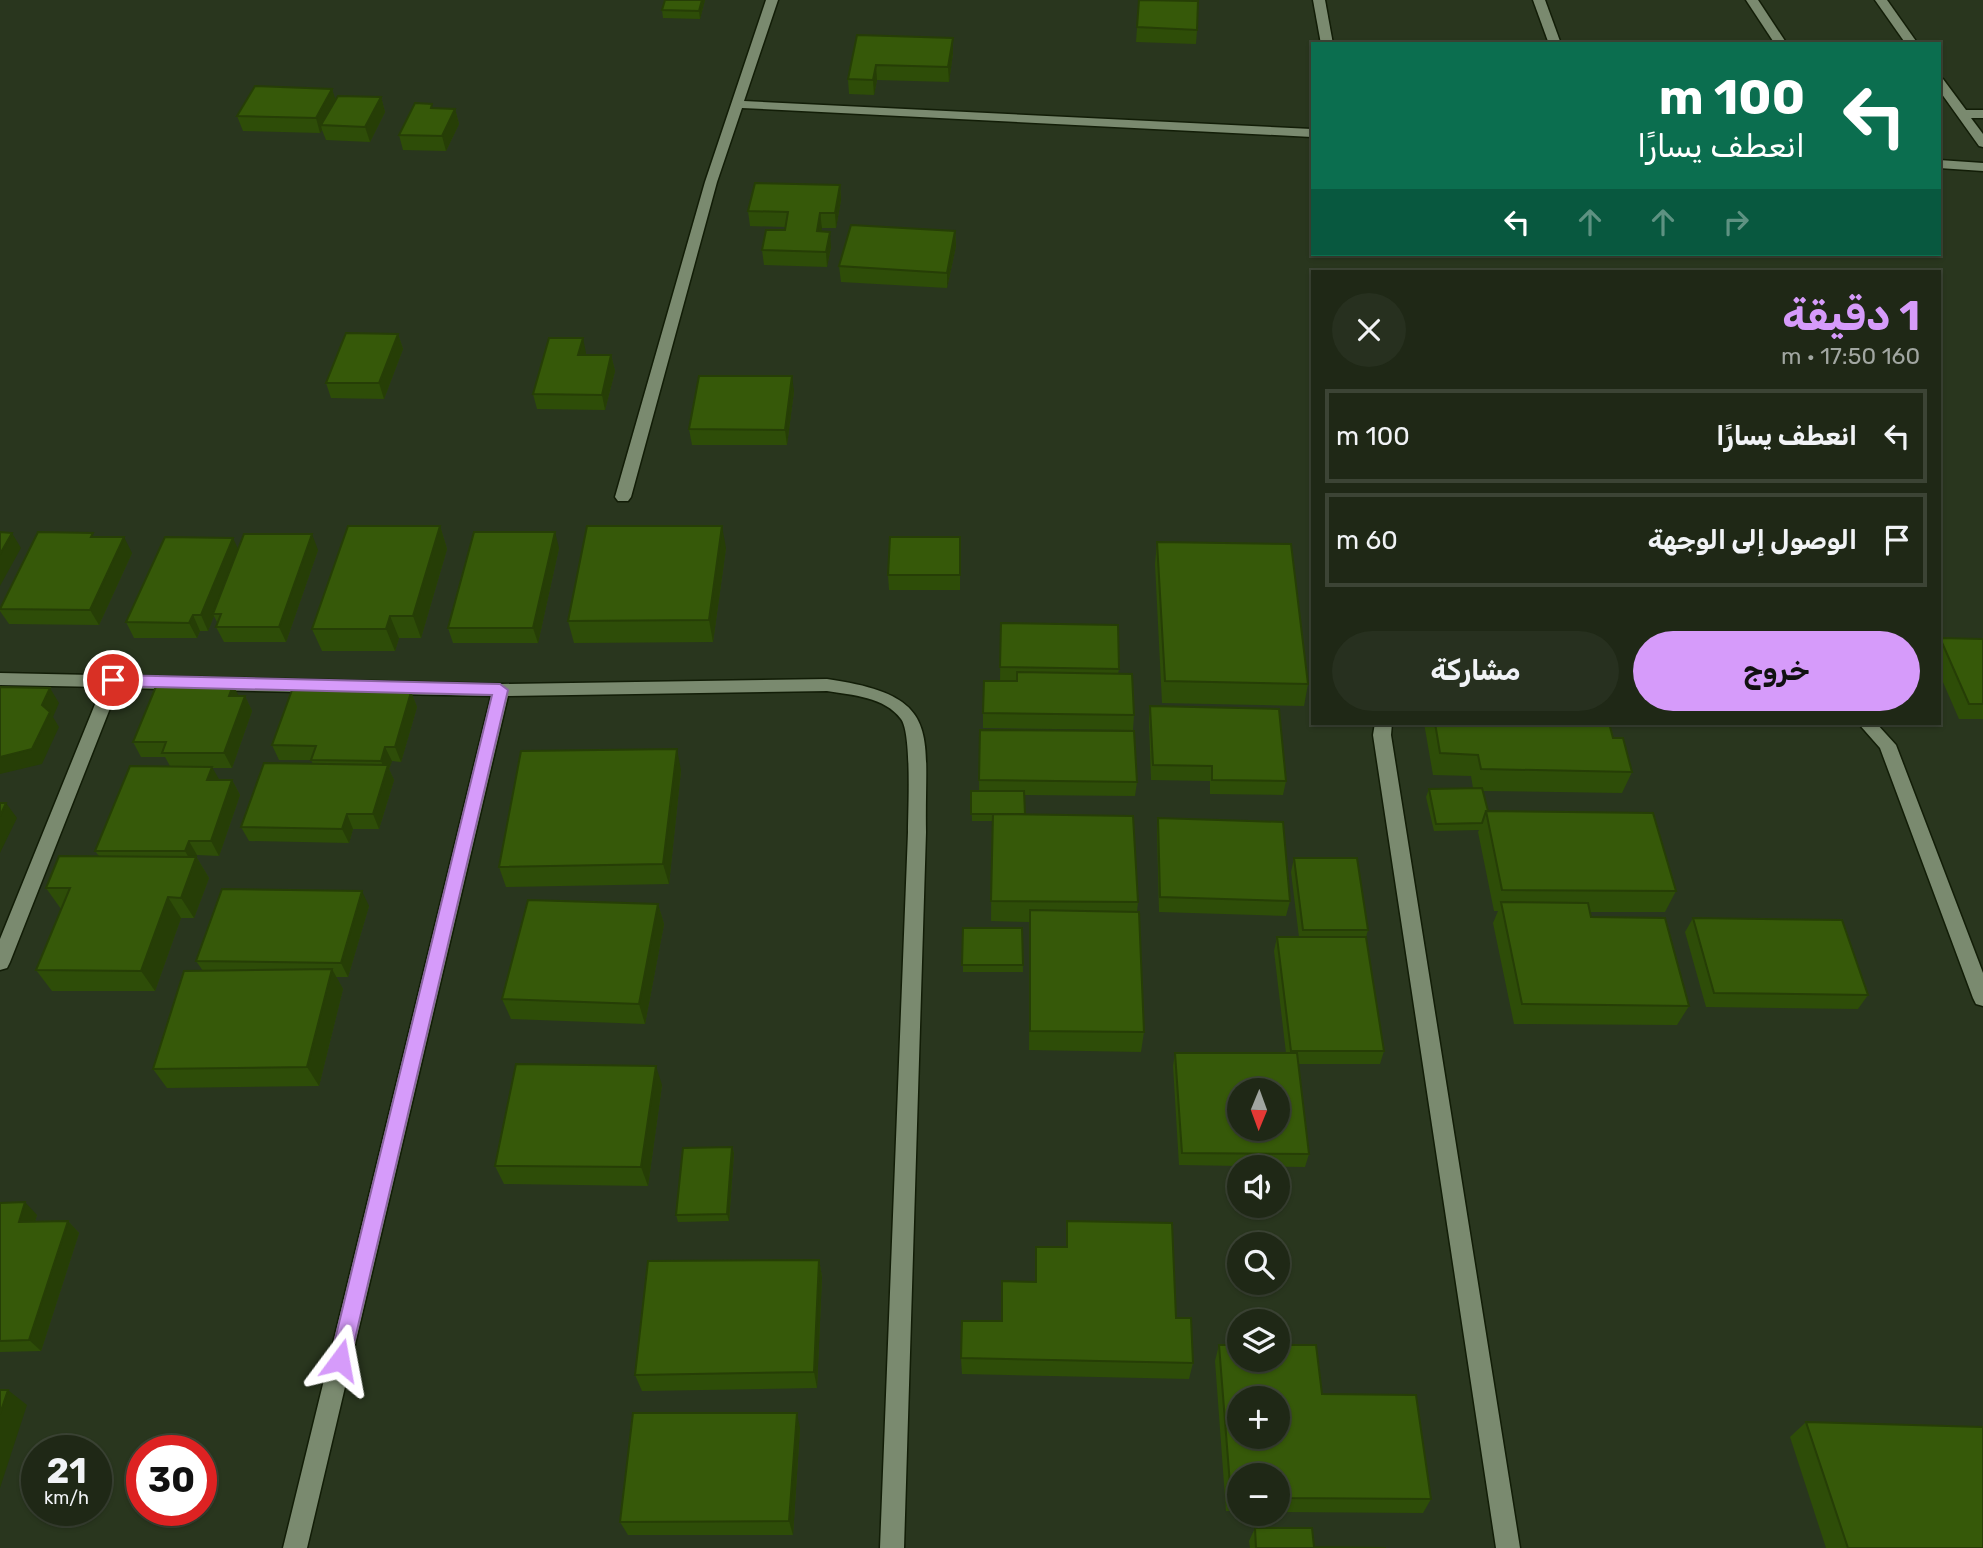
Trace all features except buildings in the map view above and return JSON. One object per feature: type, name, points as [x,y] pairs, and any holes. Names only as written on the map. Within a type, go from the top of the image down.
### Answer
[{"type":"street","points":[[623,497],[711,182],[772,0]]},
{"type":"street","points":[[1319,0],[1326,42]]},
{"type":"street","points":[[1539,0],[1554,42]]},
{"type":"street","points":[[1752,0],[1780,42]]},
{"type":"street","points":[[1881,0],[1911,42]]},
{"type":"street","points":[[1941,85],[1983,143]]},
{"type":"street","points":[[738,104],[1311,133]]},
{"type":"street","points":[[1962,114],[1983,114]]},
{"type":"street","points":[[1941,164],[1983,167]]},
{"type":"street","points":[[0,679],[500,690],[827,685],[880,696],[898,705],[909,716],[915,729],[917,832],[892,1548]]},
{"type":"street","points":[[0,962],[113,680]]},
{"type":"street","points":[[295,1548],[500,690]]},
{"type":"street","points":[[1383,725],[1382,735],[1409,917],[1508,1548]]},
{"type":"street","points":[[1868,725],[1887,745],[1983,998]]},
{"type":"route","points":[[113,680],[500,690],[340,1360]]}]
